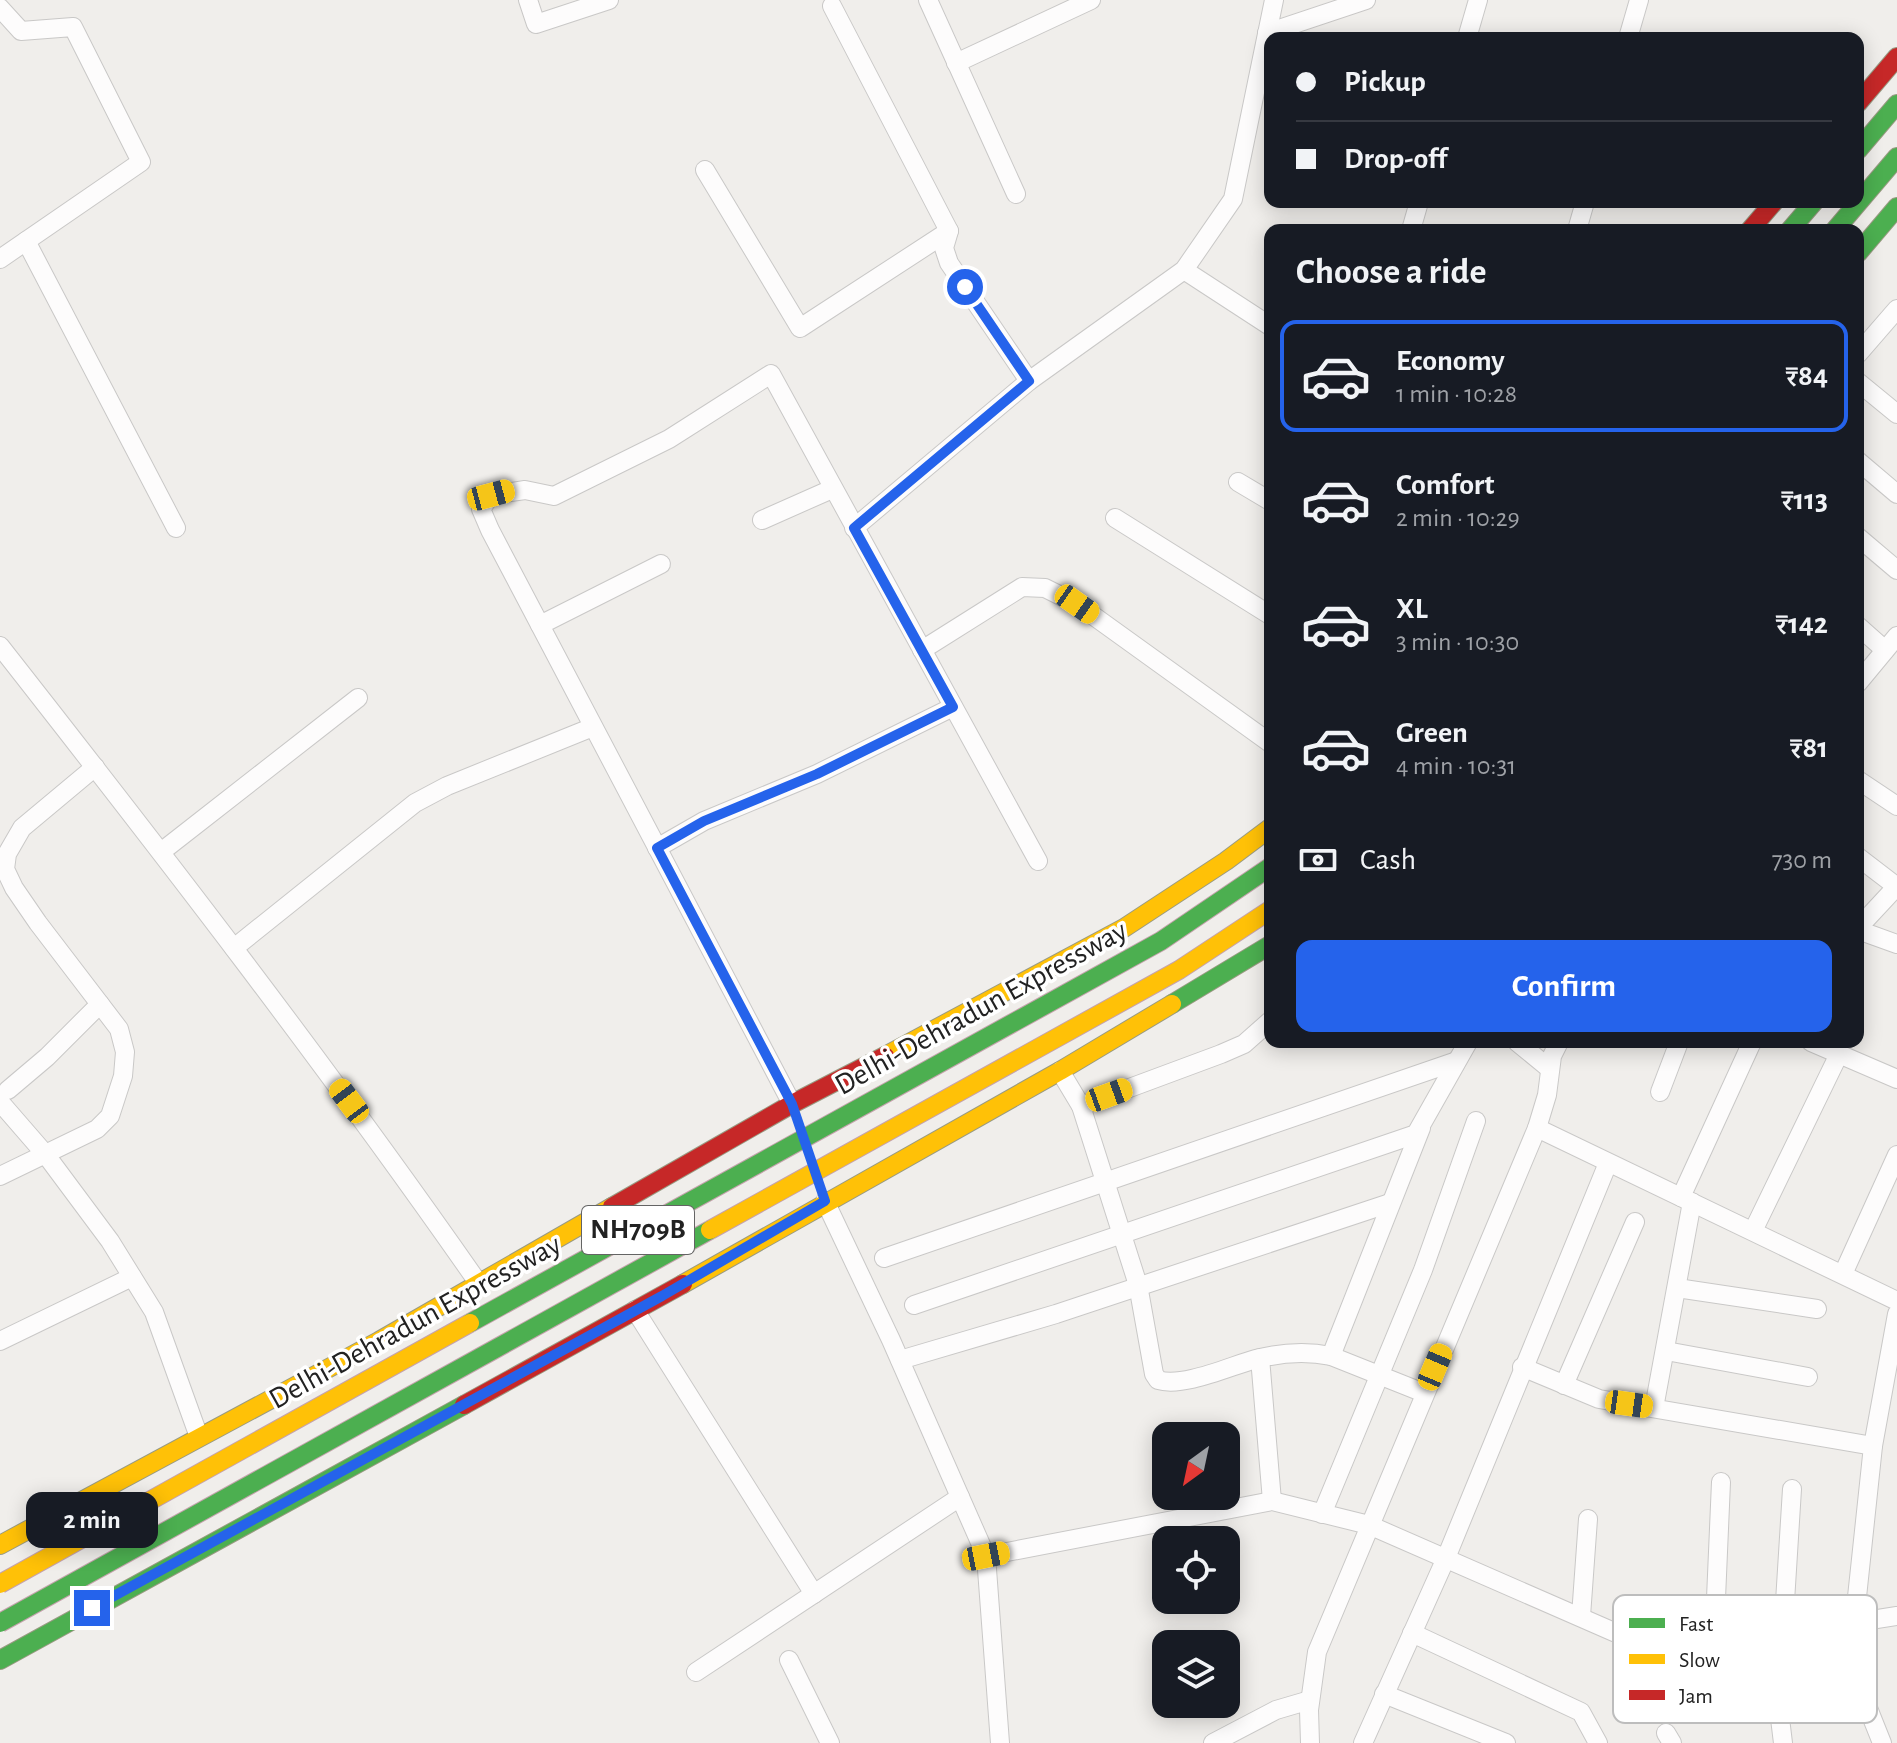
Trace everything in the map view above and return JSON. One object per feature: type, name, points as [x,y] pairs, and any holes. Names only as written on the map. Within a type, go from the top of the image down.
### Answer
[{"type":"main road","points":[[1864,96],[1897,57]]},
{"type":"main road","points":[[1864,143],[1897,104]]},
{"type":"main road","points":[[1864,196],[1897,157]]},
{"type":"main road","points":[[1864,246],[1897,207]]},
{"type":"main road","points":[[1755,224],[1769,208]]},
{"type":"main road","points":[[1795,224],[1809,208]]},
{"type":"main road","points":[[1840,224],[1854,208]]},
{"type":"main road","points":[[0,1545],[479,1284],[792,1104],[1124,928],[1264,832]]},
{"type":"main road","name":"Delhi-Dehradun Expressway","points":[[0,1584],[1149,948],[1211,910],[1264,871]]},
{"type":"main road","name":"Delhi-Dehradun Expressway","points":[[0,1623],[1179,970],[1264,914]]},
{"type":"main road","points":[[0,1660],[635,1310],[1060,1071],[1264,949]]},
{"type":"main road","points":[[792,1104],[825,1201]]},
{"type":"street","points":[[528,0],[536,24],[609,0]]},
{"type":"street","points":[[928,0],[1016,194]]},
{"type":"street","points":[[956,63],[1091,0]]},
{"type":"street","points":[[1267,32],[1274,0]]},
{"type":"street","points":[[1270,32],[1366,0]]},
{"type":"street","points":[[1469,32],[1478,0]]},
{"type":"street","points":[[1630,32],[1639,0]]},
{"type":"street","points":[[832,6],[949,231],[944,248],[949,263],[1029,381]]},
{"type":"street","points":[[0,8],[21,31],[73,27],[141,162],[0,259]]},
{"type":"street","points":[[854,528],[1029,381],[1184,270],[1233,199],[1264,48]]},
{"type":"street","points":[[705,170],[800,328],[949,231]]},
{"type":"street","points":[[26,241],[176,528]]},
{"type":"street","points":[[1184,270],[1264,322]]},
{"type":"street","points":[[1864,348],[1894,319]]},
{"type":"street","points":[[792,1104],[481,509],[491,495],[525,490],[554,496],[669,439],[771,374],[1038,861]]},
{"type":"street","points":[[1864,387],[1897,414]]},
{"type":"street","points":[[1864,466],[1897,494]]},
{"type":"street","points":[[1238,482],[1264,497]]},
{"type":"street","points":[[762,520],[832,489]]},
{"type":"street","points":[[1115,518],[1264,611]]},
{"type":"street","points":[[1864,542],[1897,570]]},
{"type":"street","points":[[540,625],[661,564]]},
{"type":"street","points":[[922,650],[1022,587],[1045,588],[1077,604],[1264,739]]},
{"type":"street","points":[[1864,629],[1891,643],[1864,676]]},
{"type":"street","points":[[0,646],[234,948],[387,1152],[479,1284]]},
{"type":"street","points":[[161,852],[358,698]]},
{"type":"street","points":[[657,848],[704,821],[817,774],[953,707]]},
{"type":"street","points":[[234,948],[415,803],[447,786],[593,727]]},
{"type":"street","points":[[0,1176],[97,1129],[110,1116],[118,1100],[123,1076],[124,1041],[111,1016],[14,888],[5,869],[4,856],[22,828],[95,767]]},
{"type":"street","points":[[1864,784],[1897,806]]},
{"type":"street","points":[[1864,861],[1897,886],[1864,922]]},
{"type":"street","points":[[1864,931],[1897,944]]},
{"type":"street","points":[[100,1004],[4,1096],[110,1241],[154,1312],[199,1437]]},
{"type":"street","points":[[1081,1106],[1244,1044],[1264,1026]]},
{"type":"street","points":[[1331,1356],[1422,1125],[1464,1048]]},
{"type":"street","points":[[1524,1048],[1550,1069]]},
{"type":"street","points":[[1310,1743],[1310,1700],[1317,1652],[1537,1128],[1556,1048]]},
{"type":"street","points":[[1660,1092],[1677,1048]]},
{"type":"street","points":[[1654,1408],[1677,1288],[1686,1200],[1749,1048]]},
{"type":"street","points":[[1825,1048],[1897,1079]]},
{"type":"street","points":[[1753,1231],[1839,1054]]},
{"type":"street","points":[[884,1258],[1454,1062]]},
{"type":"street","points":[[1060,1071],[1081,1106],[1138,1285],[1154,1374],[1158,1380],[1176,1382],[1260,1358],[1299,1353],[1331,1356],[1424,1393]]},
{"type":"street","points":[[1322,1514],[1423,1270],[1476,1121]]},
{"type":"street","points":[[914,1305],[1416,1134],[1422,1125]]},
{"type":"street","points":[[1537,1128],[1897,1301]]},
{"type":"street","points":[[1843,1274],[1897,1155]]},
{"type":"street","points":[[1363,1743],[1446,1558],[1608,1163]]},
{"type":"street","points":[[825,1201],[900,1360],[986,1556],[1000,1743]]},
{"type":"street","points":[[900,1360],[1056,1314],[1390,1203]]},
{"type":"street","points":[[1564,1385],[1635,1222]]},
{"type":"street","points":[[0,1341],[132,1277]]},
{"type":"street","points":[[1677,1288],[1817,1309]]},
{"type":"street","points":[[635,1310],[814,1594]]},
{"type":"street","points":[[1857,1595],[1873,1446],[1897,1314]]},
{"type":"street","points":[[1666,1351],[1808,1377]]},
{"type":"street","points":[[1260,1358],[1272,1501]]},
{"type":"street","points":[[1522,1367],[1599,1399],[1873,1446]]},
{"type":"street","points":[[1716,1595],[1721,1482]]},
{"type":"street","points":[[1780,1595],[1792,1489]]},
{"type":"street","points":[[696,1672],[960,1497]]},
{"type":"street","points":[[986,1556],[1272,1501],[1369,1525],[1613,1631]]},
{"type":"street","points":[[1581,1616],[1588,1519]]},
{"type":"street","points":[[1877,1620],[1897,1616]]},
{"type":"street","points":[[1412,1633],[1581,1712],[1598,1743]]},
{"type":"street","points":[[789,1660],[830,1743]]},
{"type":"street","points":[[1384,1694],[1506,1743]]},
{"type":"street","points":[[1222,1741],[1276,1710],[1310,1700]]},
{"type":"street","points":[[1782,1723],[1783,1743]]},
{"type":"street","points":[[1874,1723],[1882,1743]]},
{"type":"traffic: fast","points":[[1864,143],[1897,104]]},
{"type":"traffic: fast","points":[[1864,196],[1897,157]]},
{"type":"traffic: fast","points":[[1864,246],[1897,207]]},
{"type":"traffic: fast","points":[[1795,224],[1809,208]]},
{"type":"traffic: fast","points":[[1840,224],[1854,208]]},
{"type":"traffic: fast","points":[[470,1323],[1161,941],[1264,871]]},
{"type":"traffic: fast","points":[[1172,1004],[1264,949]]},
{"type":"traffic: fast","points":[[0,1623],[710,1230]]},
{"type":"traffic: fast","points":[[0,1660],[464,1405]]},
{"type":"traffic: slow","points":[[885,1056],[1124,928],[1264,832]]},
{"type":"traffic: slow","points":[[710,1230],[1179,970],[1264,914]]},
{"type":"traffic: slow","points":[[683,1284],[1060,1071],[1172,1004]]},
{"type":"traffic: slow","points":[[0,1545],[379,1341],[612,1207]]},
{"type":"traffic: slow","points":[[0,1584],[470,1323]]},
{"type":"traffic: jam","points":[[1864,96],[1897,57]]},
{"type":"traffic: jam","points":[[1755,224],[1769,208]]},
{"type":"traffic: jam","points":[[612,1207],[792,1104],[885,1056]]},
{"type":"traffic: jam","points":[[464,1405],[683,1284]]},
{"type":"route","points":[[92,1608],[662,1296],[825,1201],[792,1104],[657,848],[704,821],[817,774],[953,707],[854,528],[1029,381],[965,287]]}]
